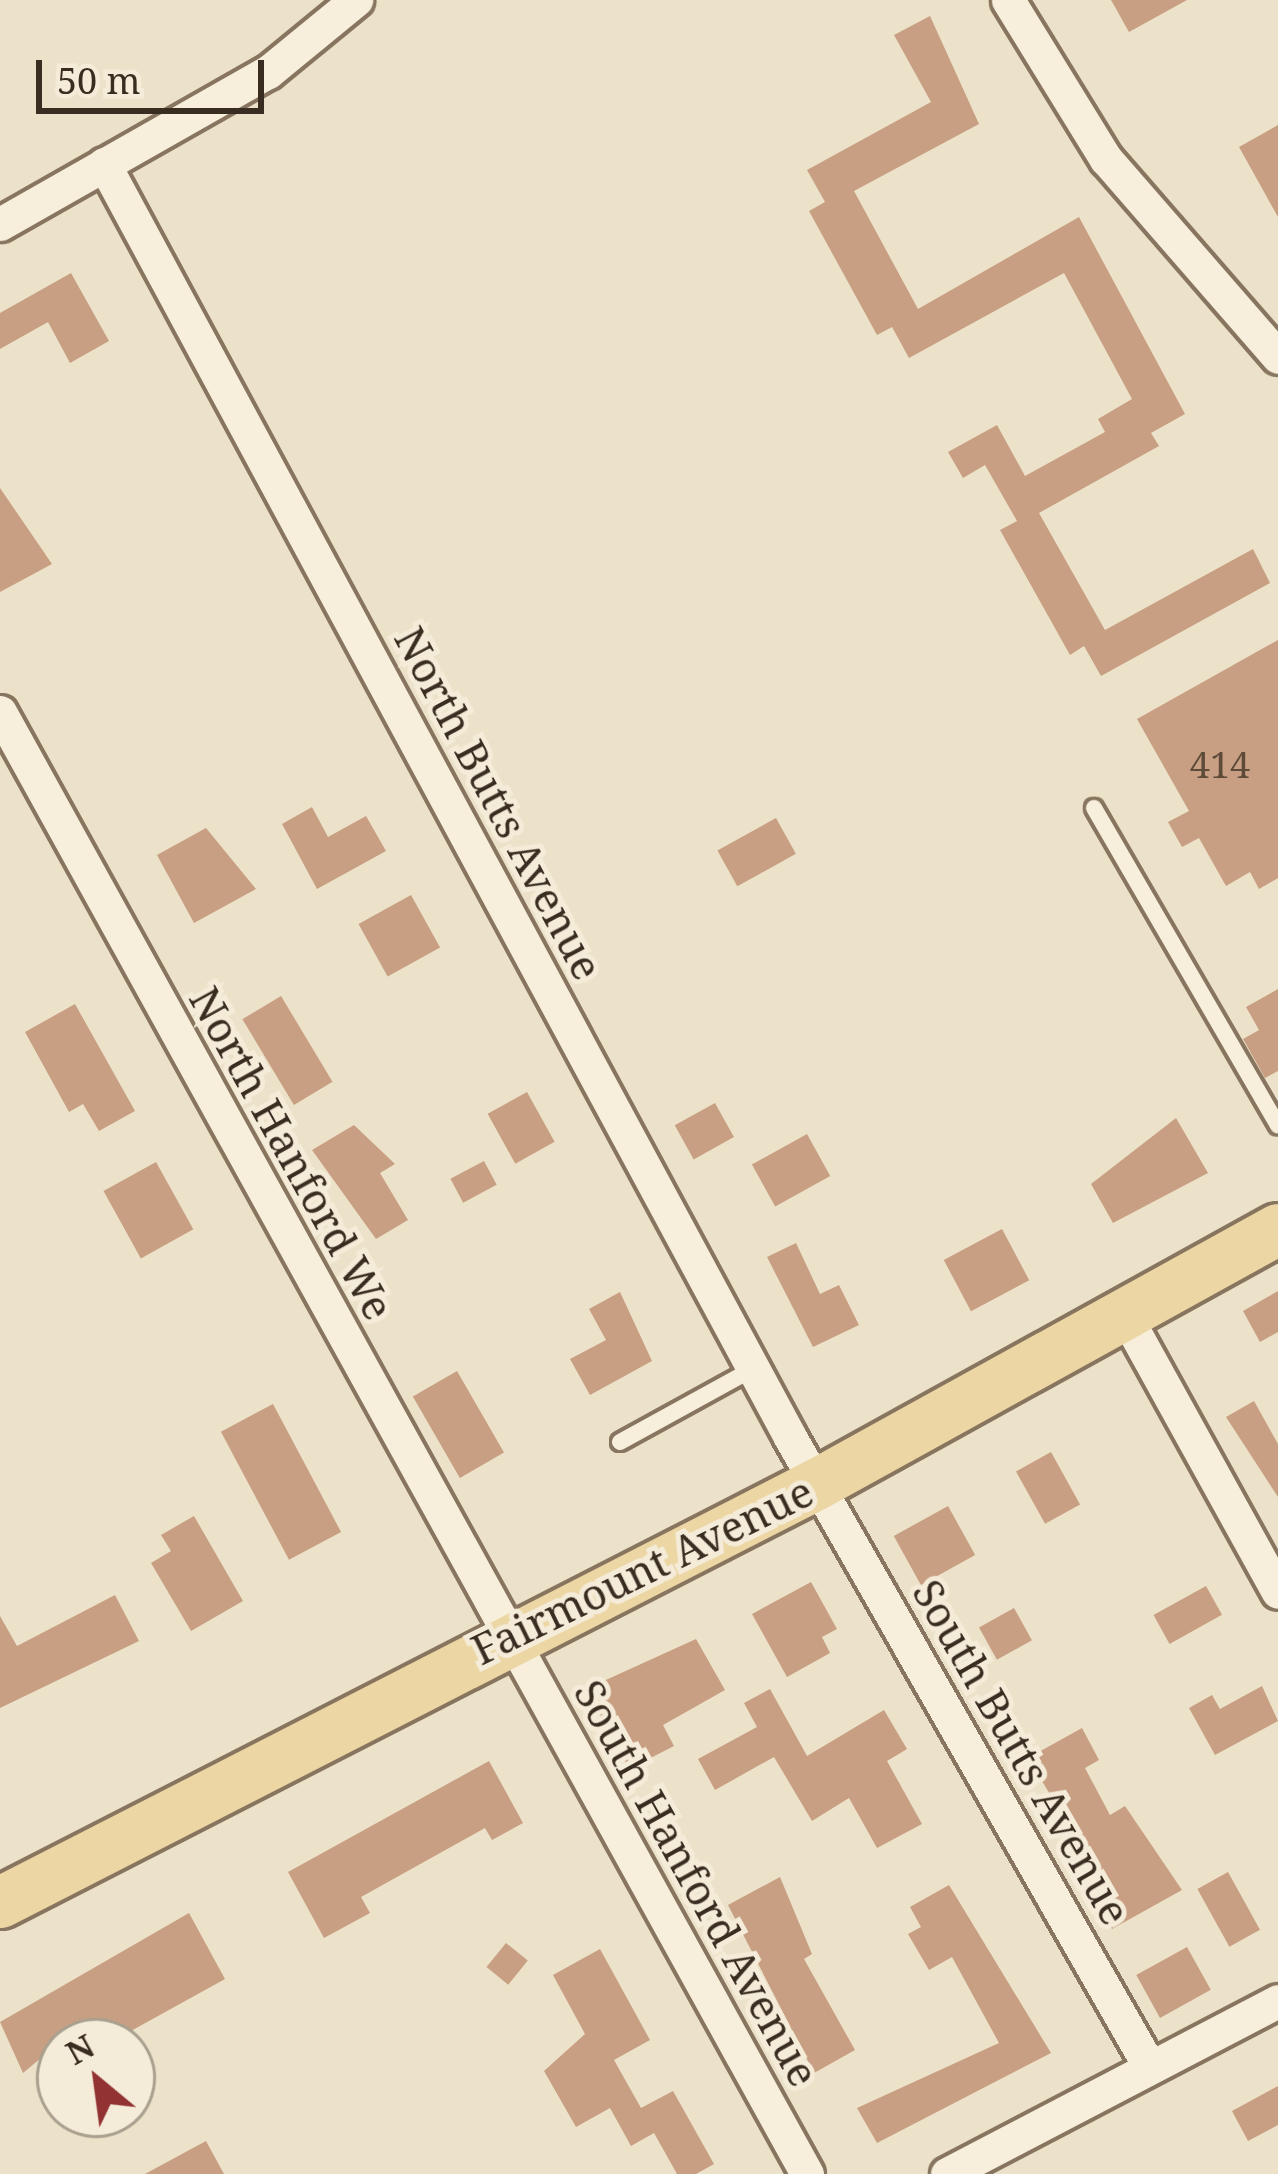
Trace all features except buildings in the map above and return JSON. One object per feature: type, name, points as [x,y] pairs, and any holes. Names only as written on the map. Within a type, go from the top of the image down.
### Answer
[{"type":"main road","name":"Fairmount Avenue","points":[[0,1902],[507,1636],[818,1483],[1278,1228]]},
{"type":"street","points":[[0,224],[268,71],[356,0]]},
{"type":"street","points":[[1008,0],[1106,159],[1278,357]]},
{"type":"street","name":"North Butts Avenue","points":[[104,164],[818,1483]]},
{"type":"street","name":"North Hanford We","points":[[0,712],[507,1636]]},
{"type":"street","points":[[1125,1315],[1278,1592]]},
{"type":"street","name":"South Butts Avenue","points":[[818,1483],[1149,2066]]},
{"type":"street","name":"South Hanford Avenue","points":[[507,1636],[807,2174]]},
{"type":"street","points":[[946,2174],[1278,2001]]},
{"type":"lane","points":[[1094,808],[1278,1125]]},
{"type":"lane","points":[[620,1442],[753,1370]]}]
